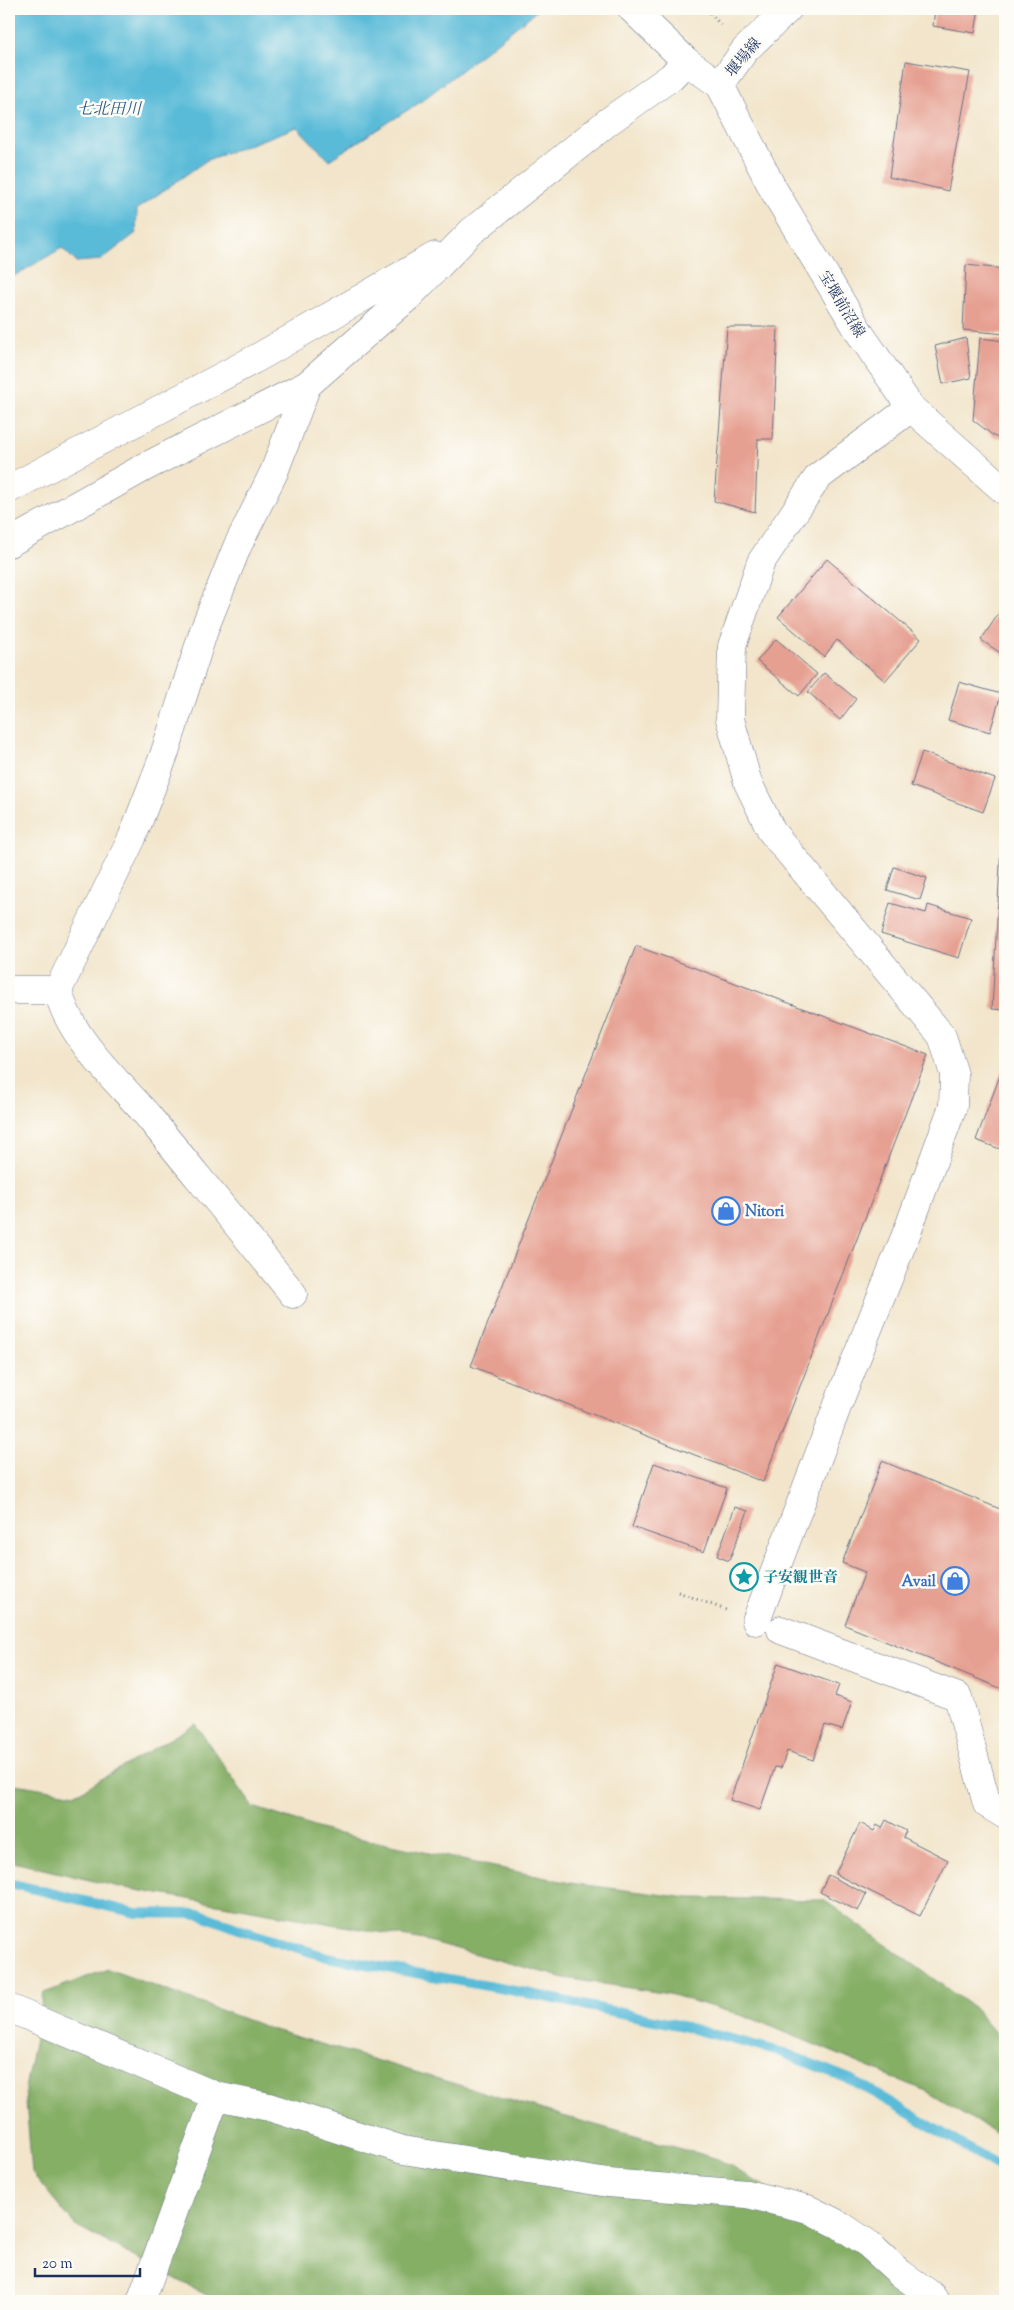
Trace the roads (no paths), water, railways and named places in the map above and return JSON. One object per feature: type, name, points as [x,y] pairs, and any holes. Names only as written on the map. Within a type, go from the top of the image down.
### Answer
[{"type":"street","points":[[632,9],[686,61],[720,85]]},
{"type":"street","name":"堰場線","points":[[720,85],[746,50],[788,9]]},
{"type":"street","points":[[9,543],[145,467],[307,385],[409,296],[464,239],[609,122],[671,77],[686,61]]},
{"type":"street","name":"宝堰前沼線","points":[[720,85],[773,190],[861,335],[910,408],[1005,491]]},
{"type":"street","points":[[9,489],[257,358],[464,239]]},
{"type":"street","points":[[293,1294],[134,1100],[81,1039],[61,1003],[58,990],[132,838],[164,755],[204,627],[237,547],[274,472],[307,385]]},
{"type":"street","points":[[910,408],[818,477],[761,562],[732,646],[730,718],[748,783],[768,824],[779,840],[942,1036],[954,1074],[953,1106],[928,1177],[842,1394],[769,1625],[958,1697],[986,1804],[1005,1815]]},
{"type":"street","points":[[9,990],[58,990]]},
{"type":"street","points":[[9,2008],[216,2096],[269,2107],[403,2150],[608,2183],[747,2194],[808,2209],[840,2225],[867,2243],[900,2273],[931,2295],[935,2301]]},
{"type":"street","points":[[141,2301],[216,2096]]},
{"type":"water","name":"七北田川","points":[[9,9],[539,9],[419,103],[329,160],[297,127],[207,160],[137,209],[136,233],[101,260],[76,262],[62,248],[9,279]]},
{"type":"waterway","points":[[9,1883],[136,1913],[200,1914],[244,1931],[327,1957],[526,1993],[678,2025],[784,2053],[854,2081],[1005,2170]]},
{"type":"place","name":"Nitori","points":[[726,1211]]},
{"type":"place","name":"子安観世音","points":[[744,1577]]},
{"type":"place","name":"Avail","points":[[955,1581]]}]
